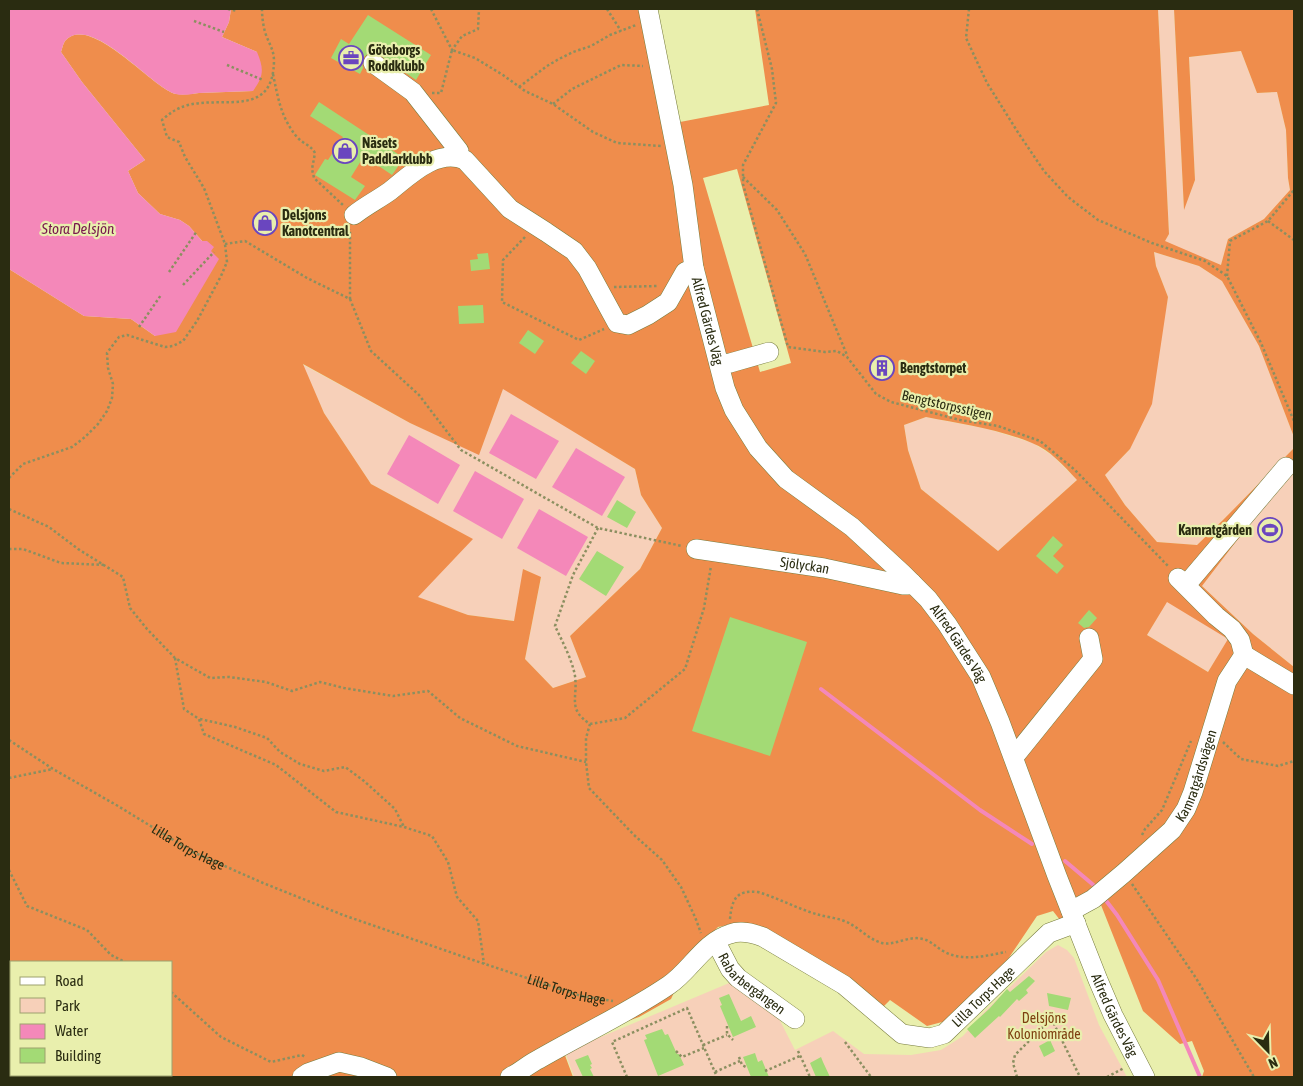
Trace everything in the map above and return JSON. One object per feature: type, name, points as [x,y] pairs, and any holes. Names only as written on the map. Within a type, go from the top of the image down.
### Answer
[{"type":"street","name":"Alfred Gärdes Väg","points":[[650,15],[683,185],[694,268],[725,388],[734,410],[758,448],[786,479],[852,527],[928,599],[981,677],[1014,757],[1073,917],[1113,1015],[1145,1077]]},
{"type":"street","points":[[373,63],[414,92],[459,151],[458,157]]},
{"type":"street","points":[[354,215],[371,202],[389,192],[416,170],[435,160],[458,157],[465,160],[510,209],[574,251],[587,268],[617,323]]},
{"type":"street","name":"Alfred Gärdes Väg","points":[[617,323],[628,325],[648,316],[668,302],[685,272],[694,268]]},
{"type":"street","points":[[720,364],[769,352]]},
{"type":"street","points":[[1286,467],[1182,582],[1232,629],[1240,640],[1244,655],[1294,685]]},
{"type":"street","name":"Sjölyckan","points":[[705,551],[824,568],[903,585],[912,583]]},
{"type":"street","points":[[1014,757],[1093,659],[1089,638]]},
{"type":"street","name":"Kamratgårdsvägen","points":[[1073,917],[1172,830],[1186,809],[1227,681],[1244,655]]},
{"type":"street","name":"Lilla Torps Hage","points":[[718,941],[750,933],[763,937],[844,985],[902,1034],[930,1038],[944,1034],[1049,933],[1073,917]]},
{"type":"street","points":[[510,1077],[538,1059],[632,1008],[671,984],[718,941]]},
{"type":"street","name":"Rabarbergången","points":[[718,941],[730,969],[738,978],[795,1020]]},
{"type":"street","points":[[302,1077],[338,1062],[361,1067],[387,1077]]},
{"type":"path","points":[[228,9],[237,11]]},
{"type":"path","points":[[9,478],[23,464],[72,447],[98,424],[112,398],[113,384],[108,368],[107,353],[119,338],[126,335],[165,347],[173,346],[183,341],[197,321],[227,262],[225,244],[204,188],[185,157],[179,142],[167,137],[162,120],[173,110],[189,105],[250,100],[261,96],[269,86],[273,73],[274,59],[272,45],[263,24],[262,9]]},
{"type":"path","points":[[431,9],[452,50],[475,58],[525,92],[553,104],[593,132],[617,143],[676,147]]},
{"type":"path","points":[[414,92],[441,93],[452,50],[462,36],[478,29],[479,9]]},
{"type":"path","points":[[607,9],[620,31]]},
{"type":"path","points":[[757,9],[772,69],[776,103],[743,165],[743,184],[788,347],[837,352],[847,356]]},
{"type":"path","points":[[969,9],[966,38],[987,83],[1018,134],[1044,171],[1068,197],[1098,220],[1152,243],[1205,261],[1228,276]]},
{"type":"path","points":[[519,87],[547,66],[573,52],[591,46],[650,15]]},
{"type":"path","points":[[194,21],[224,32]]},
{"type":"path","points":[[553,104],[572,89],[621,65],[643,65],[654,74],[661,70]]},
{"type":"path","points":[[228,66],[263,80]]},
{"type":"path","points":[[273,73],[280,110],[299,139],[310,146],[315,153],[312,169],[314,178],[354,215],[350,221],[349,232],[350,299],[371,350],[419,395],[461,450],[598,528],[705,551],[704,608],[684,669],[624,718],[590,724],[581,718],[574,704],[575,676],[555,626],[573,575],[598,528]]},
{"type":"path","name":"Bengtstorpsstigen","points":[[742,176],[777,210],[805,254],[847,356],[876,394],[892,402],[960,420],[998,426],[1040,441],[1075,470],[1182,582]]},
{"type":"path","points":[[1294,190],[1268,221],[1230,241],[1228,276],[1261,343],[1294,421]]},
{"type":"path","points":[[1268,221],[1294,240]]},
{"type":"path","points":[[536,225],[503,260],[502,302],[579,340],[617,323]]},
{"type":"path","points":[[169,272],[198,231]]},
{"type":"path","points":[[225,244],[245,241],[307,278],[350,299]]},
{"type":"path","points":[[183,285],[214,252]]},
{"type":"path","points":[[596,287],[678,285]]},
{"type":"path","points":[[139,327],[161,295]]},
{"type":"path","points":[[9,509],[49,527],[78,549],[123,577],[130,608],[147,629],[175,658],[210,678],[229,677],[266,682],[292,690],[320,682],[393,696],[428,691],[460,718],[517,746],[586,762]]},
{"type":"path","points":[[9,549],[23,548],[61,563],[106,565]]},
{"type":"path","points":[[175,658],[184,709],[199,719],[235,727],[267,738],[280,752],[300,764],[324,771],[345,767],[364,781],[395,809],[404,827]]},
{"type":"path","points":[[199,719],[204,734],[276,765],[336,812],[404,827],[432,836],[448,862],[457,897],[478,921],[484,964]]},
{"type":"path","points":[[590,724],[586,738],[588,788],[634,835],[662,860],[681,887],[696,916],[718,941],[730,918],[733,902],[740,894],[748,892],[772,896],[815,914],[846,922],[884,944],[906,939],[922,938],[955,957],[970,958],[1023,950],[1029,954]]},
{"type":"path","points":[[1212,730],[1241,759],[1278,766],[1294,761]]},
{"type":"path","name":"Lilla Torps Hage","points":[[9,740],[52,768],[193,852],[263,883],[343,915],[484,964],[581,996],[628,1003],[632,1008]]},
{"type":"path","points":[[9,778],[52,768]]},
{"type":"path","points":[[9,870],[28,906],[87,930],[111,955],[123,961]]},
{"type":"path","points":[[1124,873],[1196,978],[1254,1077]]},
{"type":"path","points":[[172,993],[220,1037],[270,1062],[302,1055],[324,1067]]},
{"type":"path","points":[[627,1077],[612,1042],[687,1008],[717,1077]]},
{"type":"path","points":[[1017,1077],[1013,1063],[1015,1055],[1048,1022],[1054,1024],[1080,1077]]},
{"type":"path","points":[[727,1026],[727,1035]]},
{"type":"path","points":[[676,1051],[682,1057],[727,1035]]},
{"type":"path","points":[[727,1035],[733,1040]]},
{"type":"path","points":[[845,1042],[870,1077]]},
{"type":"path","points":[[798,1051],[810,1077]]},
{"type":"path","points":[[765,1071],[800,1056]]},
{"type":"path","points":[[738,1057],[742,1065],[746,1066]]},
{"type":"path","points":[[715,1072],[740,1062]]},
{"type":"green space","points":[[1158,9],[1174,9],[1184,209],[1195,180],[1189,57],[1241,51],[1257,93],[1277,92],[1286,130],[1290,190],[1264,219],[1228,239],[1221,265],[1164,242],[1169,234]]},
{"type":"green space","points":[[1154,252],[1199,266],[1222,281],[1259,346],[1294,437],[1294,448],[1197,545],[1157,542],[1125,505],[1105,475],[1130,449],[1164,318],[1168,297],[1156,266]]},
{"type":"green space","points":[[302,364],[410,423],[479,454],[503,388],[635,469],[641,495],[662,528],[640,569],[570,636],[586,677],[553,688],[525,659],[541,578],[524,569],[515,621],[468,615],[417,597],[472,539],[371,484],[324,413]]},
{"type":"green space","points":[[926,417],[988,429],[1033,443],[1053,456],[1077,480],[998,551],[921,489],[908,450],[904,425]]},
{"type":"green space","name":"Kamratgården","points":[[1290,470],[1294,473],[1294,667],[1253,634],[1202,586]]},
{"type":"green space","points":[[1167,601],[1229,639],[1208,672],[1147,635]]},
{"type":"green space","name":"Delsjöns Koloniområde","points":[[1058,945],[1067,950],[1074,958],[1099,1025],[1127,1077],[574,1077],[565,1052],[734,981],[773,1007],[795,1050],[833,1031],[864,1054],[911,1055],[941,1050],[963,1036],[984,1012],[1046,952]]},
{"type":"shaded area","points":[[231,9],[639,9],[680,122],[769,105],[755,9],[1158,9],[1169,234],[1165,241],[1221,265],[1228,239],[1264,219],[1290,190],[1286,130],[1277,92],[1257,93],[1241,51],[1189,57],[1195,180],[1184,210],[1174,9],[1294,9],[1294,437],[1259,346],[1222,281],[1199,266],[1154,252],[1156,266],[1168,297],[1152,404],[1130,449],[1105,475],[1125,505],[1157,542],[1197,545],[1294,448],[1294,473],[1290,471],[1202,586],[1253,634],[1294,667],[1294,1077],[1202,1077],[1204,1071],[1192,1041],[1180,1044],[1143,1011],[1101,905],[1060,920],[1053,911],[1037,916],[1002,968],[946,1021],[927,1026],[890,1000],[880,1010],[765,930],[742,922],[718,927],[691,956],[671,999],[639,1017],[600,1031],[563,1050],[573,1077],[9,1077],[9,269],[84,316],[131,319],[155,336],[211,251],[189,226],[180,220],[160,214],[138,193],[128,171],[145,160],[82,82],[61,52],[65,41],[76,35],[90,36],[121,55],[152,80],[176,94],[253,91],[257,52],[222,37],[229,22]],"holes":[[[737,169],[791,363],[760,372],[703,178]],[[303,364],[410,423],[479,455],[503,389],[635,469],[641,495],[662,528],[640,569],[570,636],[586,677],[553,688],[525,659],[541,577],[523,569],[514,621],[468,615],[418,597],[473,539],[371,484],[324,413]],[[926,417],[980,427],[1032,443],[1056,459],[1077,480],[998,551],[921,489],[908,450],[904,425]],[[1167,602],[1228,639],[1208,672],[1147,635]]]},
{"type":"water","name":"Stora Delsjön","points":[[9,9],[231,9],[229,22],[222,37],[257,52],[262,72],[253,91],[182,95],[166,89],[122,55],[90,36],[76,35],[65,41],[63,45],[61,52],[82,82],[145,160],[128,171],[138,193],[160,214],[180,220],[189,226],[202,241],[207,241],[214,247],[211,251],[219,259],[176,332],[155,336],[131,319],[84,316],[9,269]]},
{"type":"water","points":[[511,414],[559,441],[536,479],[489,453]]},
{"type":"water","points":[[409,435],[460,465],[438,504],[387,474]]},
{"type":"water","points":[[576,448],[625,477],[602,516],[552,487]]},
{"type":"water","points":[[475,471],[524,499],[502,539],[453,511]]},
{"type":"water","points":[[539,509],[588,537],[566,576],[517,548]]},
{"type":"building","points":[[368,15],[431,55],[416,80],[375,52],[369,53],[364,57],[362,62],[363,68],[360,74],[331,58],[341,39],[349,44]]},
{"type":"building","points":[[319,102],[404,158],[392,175],[364,156],[351,177],[365,186],[355,200],[315,175],[325,159],[328,160],[343,137],[310,116]]},
{"type":"building","name":"Delsjons Kanotcentral","points":[[261,212],[276,222],[269,233],[254,224]]},
{"type":"building","points":[[488,253],[490,269],[471,271],[470,260],[478,259],[477,254]]},
{"type":"building","points":[[483,305],[484,323],[459,324],[458,306]]},
{"type":"building","points":[[528,330],[544,341],[535,354],[519,343]]},
{"type":"building","points":[[581,351],[595,361],[586,374],[571,363]]},
{"type":"building","name":"Bengtstorpet","points":[[880,358],[894,368],[885,379],[871,369]]},
{"type":"building","points":[[617,500],[636,512],[627,528],[607,517]]},
{"type":"building","points":[[1053,536],[1063,545],[1053,556],[1064,566],[1057,574],[1036,556]]},
{"type":"building","points":[[597,551],[624,567],[606,596],[579,579]]},
{"type":"building","points":[[1089,610],[1097,618],[1089,627],[1084,628],[1078,623]]},
{"type":"building","points":[[730,617],[807,642],[770,756],[692,731]]},
{"type":"building","points":[[1029,976],[1035,981],[1026,990],[1028,993],[1019,1001],[1017,999],[1000,1017],[975,1038],[967,1029],[1007,989],[1010,992]]},
{"type":"building","points":[[1047,993],[1071,998],[1068,1010],[1049,1006]]},
{"type":"building","points":[[729,994],[741,1021],[751,1016],[756,1027],[733,1037],[720,1006],[722,1005],[719,998]]},
{"type":"building","points":[[662,1029],[665,1035],[668,1034],[684,1065],[658,1076],[644,1040],[647,1039],[645,1035]]},
{"type":"building","points":[[1050,1040],[1055,1051],[1044,1057],[1039,1046]]},
{"type":"building","points":[[755,1053],[758,1062],[762,1060],[769,1077],[751,1077],[743,1057]]},
{"type":"building","points":[[588,1055],[592,1064],[590,1069],[594,1077],[583,1077],[575,1060]]},
{"type":"building","points":[[821,1057],[830,1077],[816,1077],[810,1063]]},
{"type":"waterway","points":[[821,689],[980,810],[1032,844]]},
{"type":"waterway","points":[[1065,861],[1097,888]]},
{"type":"waterway","points":[[1104,898],[1117,915],[1158,980],[1200,1077]]},
{"type":"place","name":"Göteborgs Roddklubb","points":[[351,58]]},
{"type":"place","name":"Näsets Paddlarklubb","points":[[345,151]]},
{"type":"place","name":"Delsjons Kanotcentral","points":[[265,223]]},
{"type":"place","name":"Bengtstorpet","points":[[882,368]]},
{"type":"place","name":"Kamratgården","points":[[1270,530]]}]
